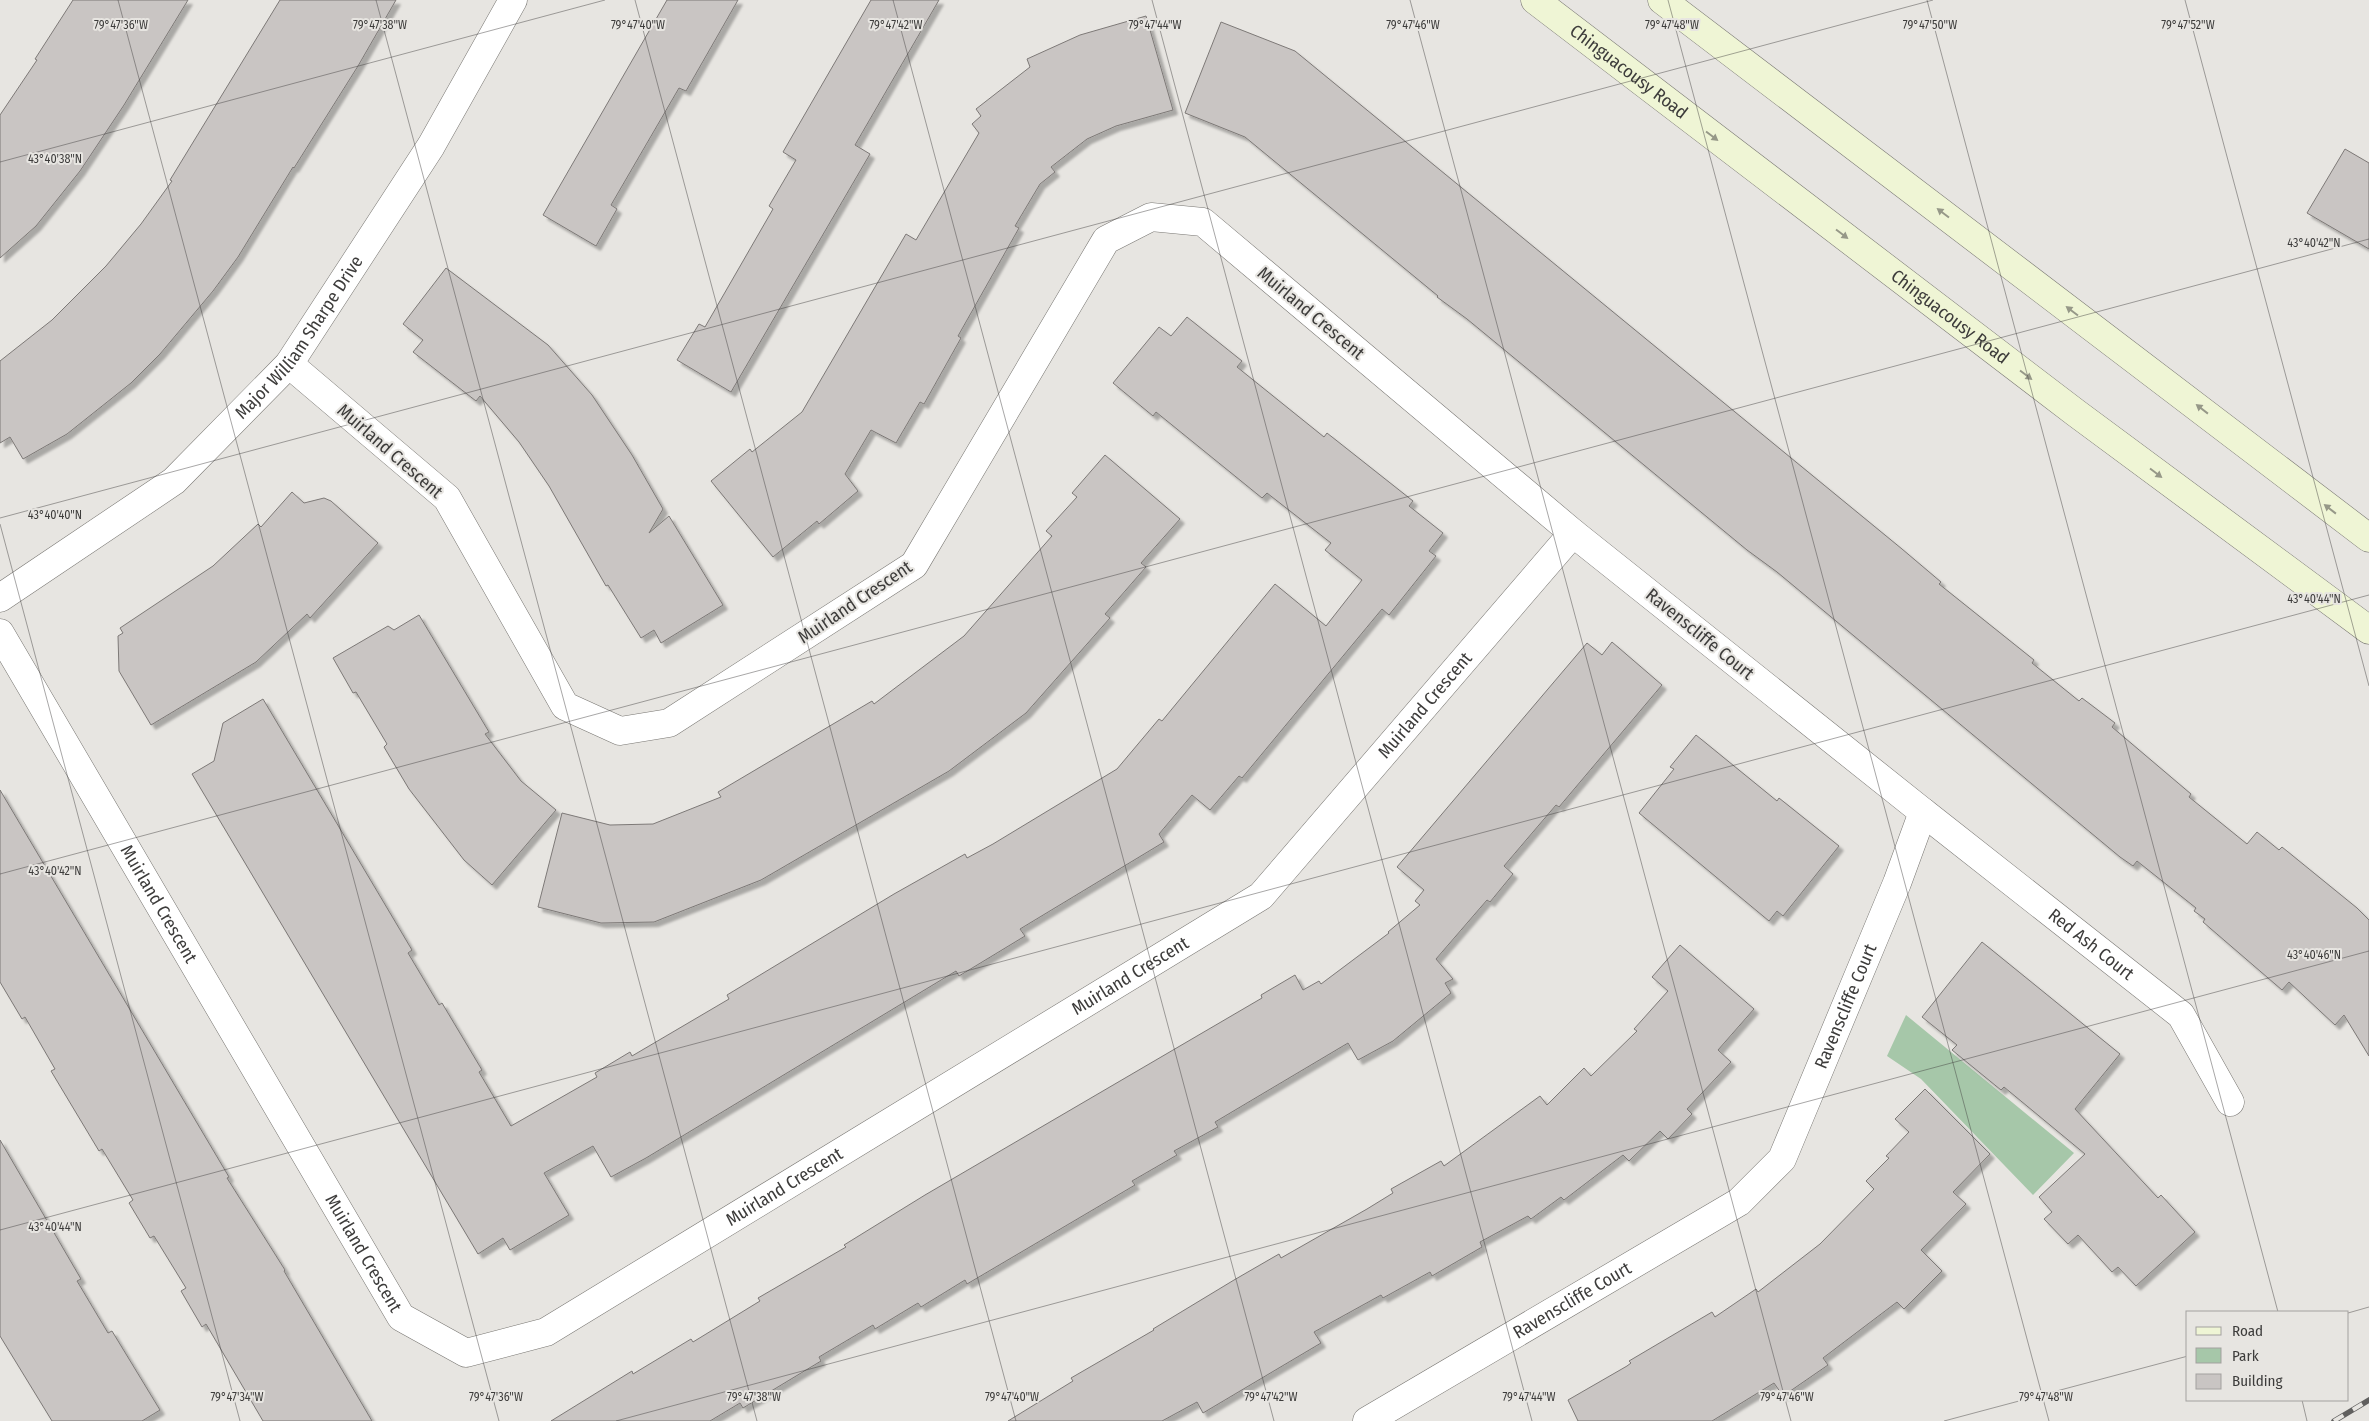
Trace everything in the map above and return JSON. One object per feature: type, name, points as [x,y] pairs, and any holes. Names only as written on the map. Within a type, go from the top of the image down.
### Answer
[{"type":"main road","name":"Chinguacousy Road","points":[[1535,0],[2076,414],[2369,630]]},
{"type":"main road","points":[[1662,0],[2369,538]]},
{"type":"street","name":"Major William Sharpe Drive","points":[[0,598],[174,480],[289,364],[431,146],[513,0]]},
{"type":"street","name":"Muirland Crescent","points":[[0,633],[401,1317],[466,1353],[546,1332],[1261,896],[1573,533],[1202,222],[1151,217],[1106,240],[914,565],[669,723],[620,731],[565,706],[447,498],[289,364]]},
{"type":"street","name":"Ravenscliffe Court","points":[[1367,1421],[1739,1202],[1782,1159],[1897,883],[1923,812],[1573,533]]},
{"type":"street","name":"Red Ash Court","points":[[1923,812],[2182,1015],[2230,1102]]},
{"type":"green space","points":[[1906,1015],[2074,1153],[2033,1195],[1921,1079],[1887,1056]]},
{"type":"building","points":[[73,0],[188,0],[124,105],[80,171],[36,226],[0,258],[0,115],[37,60],[35,59]]},
{"type":"building","points":[[280,0],[396,0],[358,66],[294,168],[238,257],[213,291],[160,354],[131,383],[67,434],[23,459],[10,437],[0,443],[0,361],[52,320],[106,266],[141,224],[172,181],[170,180]]},
{"type":"building","points":[[667,0],[738,0],[686,91],[679,88],[611,205],[617,209],[596,246],[543,215]]},
{"type":"building","points":[[871,0],[939,0],[855,145],[870,154],[731,392],[677,360],[699,324],[705,327],[773,209],[769,206],[796,160],[783,152]]},
{"type":"building","points":[[1146,16],[1173,110],[1116,126],[1087,139],[1051,167],[1055,172],[1040,184],[1015,226],[1019,228],[958,336],[961,338],[924,404],[920,402],[896,443],[871,430],[845,474],[858,491],[819,524],[817,521],[773,557],[711,481],[750,449],[752,452],[802,412],[906,234],[916,240],[979,133],[972,124],[981,116],[976,109],[1030,67],[1027,59],[1080,35]]},
{"type":"building","points":[[1221,22],[1295,51],[1902,549],[1941,582],[1939,584],[2034,660],[2032,663],[2079,701],[2082,698],[2115,723],[2112,727],[2191,794],[2189,797],[2247,844],[2257,832],[2279,850],[2282,847],[2357,908],[2369,920],[2369,1056],[2344,1015],[2335,1025],[2289,982],[2282,990],[2203,922],[2205,919],[2194,911],[2196,908],[2137,861],[2133,866],[2120,857],[1777,572],[1747,550],[1467,319],[1437,297],[1245,137],[1185,113]]},
{"type":"building","points":[[2345,149],[2369,163],[2369,249],[2307,213]]},
{"type":"building","points":[[446,268],[548,345],[592,395],[632,455],[663,509],[649,533],[669,516],[723,605],[661,643],[654,630],[641,638],[608,585],[606,586],[549,486],[519,442],[480,396],[476,401],[413,352],[423,340],[403,324]]},
{"type":"building","points":[[1187,317],[1242,361],[1237,367],[1324,437],[1327,433],[1413,501],[1409,506],[1443,533],[1429,551],[1436,556],[1389,615],[1382,609],[1242,778],[1239,776],[1210,810],[1192,795],[1159,834],[1164,842],[1020,929],[1025,936],[959,976],[956,971],[646,1158],[611,1177],[593,1146],[544,1173],[569,1215],[510,1250],[503,1238],[478,1254],[192,774],[214,761],[223,723],[263,699],[412,950],[408,953],[439,1005],[442,1003],[482,1070],[479,1072],[511,1126],[597,1077],[595,1073],[630,1052],[632,1056],[729,999],[727,995],[894,894],[965,854],[967,858],[993,844],[1117,769],[1159,719],[1162,721],[1275,584],[1326,626],[1362,580],[1325,550],[1331,543],[1267,493],[1262,498],[1156,412],[1153,416],[1113,383],[1159,327],[1171,336]]},
{"type":"building","points":[[1105,455],[1180,519],[1141,563],[1146,567],[1105,614],[1110,618],[1026,713],[949,771],[761,880],[654,922],[601,923],[538,907],[562,813],[610,825],[653,824],[721,797],[718,792],[872,701],[874,704],[964,636],[1052,536],[1046,531],[1077,497],[1072,493]]},
{"type":"building","points":[[292,492],[304,503],[324,498],[331,501],[378,543],[310,618],[307,614],[256,662],[151,725],[119,671],[118,636],[123,633],[120,628],[213,566],[258,524],[261,527]]},
{"type":"building","points":[[419,615],[489,732],[485,734],[521,781],[556,810],[492,885],[464,860],[409,789],[384,747],[387,744],[356,692],[353,693],[333,658],[388,626],[394,630]]},
{"type":"building","points":[[1612,642],[1662,685],[1559,807],[1556,805],[1504,866],[1513,874],[1490,902],[1487,900],[1436,959],[1453,979],[1445,983],[1451,993],[1393,1041],[1358,1060],[1348,1043],[1215,1122],[1218,1127],[1174,1151],[1177,1155],[1132,1181],[1135,1185],[967,1284],[965,1280],[921,1307],[918,1303],[875,1329],[873,1325],[819,1357],[821,1361],[743,1408],[740,1403],[710,1421],[551,1421],[632,1371],[633,1374],[691,1339],[693,1342],[760,1301],[758,1298],[846,1247],[844,1245],[925,1195],[1262,998],[1261,995],[1295,975],[1303,990],[1319,981],[1321,984],[1389,933],[1420,905],[1415,901],[1424,890],[1397,867],[1587,643],[1602,655]]},
{"type":"building","points":[[1696,735],[1777,801],[1779,798],[1839,846],[1783,916],[1777,911],[1769,921],[1639,813],[1674,769],[1670,767]]},
{"type":"building","points":[[0,790],[229,1177],[227,1178],[285,1270],[372,1421],[263,1421],[206,1324],[202,1327],[181,1291],[186,1288],[154,1236],[150,1238],[129,1203],[133,1200],[102,1149],[99,1151],[51,1071],[55,1069],[25,1017],[22,1019],[0,982]]},
{"type":"building","points":[[1982,942],[2120,1054],[2075,1109],[2158,1198],[2161,1195],[2195,1232],[2136,1286],[2118,1267],[2112,1272],[2078,1235],[2068,1244],[2044,1219],[2052,1212],[2039,1197],[2085,1154],[2004,1087],[2001,1090],[1952,1050],[1957,1045],[1922,1017]]},
{"type":"building","points":[[1680,945],[1754,1009],[1718,1050],[1731,1062],[1687,1109],[1692,1114],[1668,1139],[1660,1131],[1629,1161],[1623,1155],[1564,1200],[1561,1197],[1531,1219],[1528,1216],[1480,1242],[1482,1247],[1432,1276],[1430,1272],[1383,1298],[1381,1295],[1314,1332],[1321,1343],[1203,1413],[1197,1402],[1162,1421],[1008,1421],[1073,1381],[1071,1378],[1154,1330],[1234,1280],[1279,1254],[1281,1258],[1367,1209],[1393,1193],[1391,1189],[1441,1161],[1444,1166],[1540,1096],[1547,1105],[1584,1068],[1591,1076],[1637,1031],[1634,1029],[1668,991],[1652,977]]},
{"type":"building","points":[[1925,1089],[1990,1154],[1953,1192],[1966,1204],[1921,1250],[1942,1271],[1904,1309],[1897,1302],[1823,1358],[1828,1365],[1783,1396],[1774,1383],[1712,1421],[1578,1421],[1568,1400],[1627,1366],[1631,1363],[1629,1361],[1712,1312],[1715,1317],[1756,1289],[1758,1292],[1820,1244],[1874,1189],[1866,1181],[1889,1158],[1886,1156],[1909,1132],[1895,1119]]},
{"type":"building","points":[[0,1140],[81,1279],[77,1281],[108,1333],[112,1331],[160,1410],[142,1421],[52,1421],[0,1336]]},
{"type":"railway","points":[[2334,1421],[2369,1400]]}]
